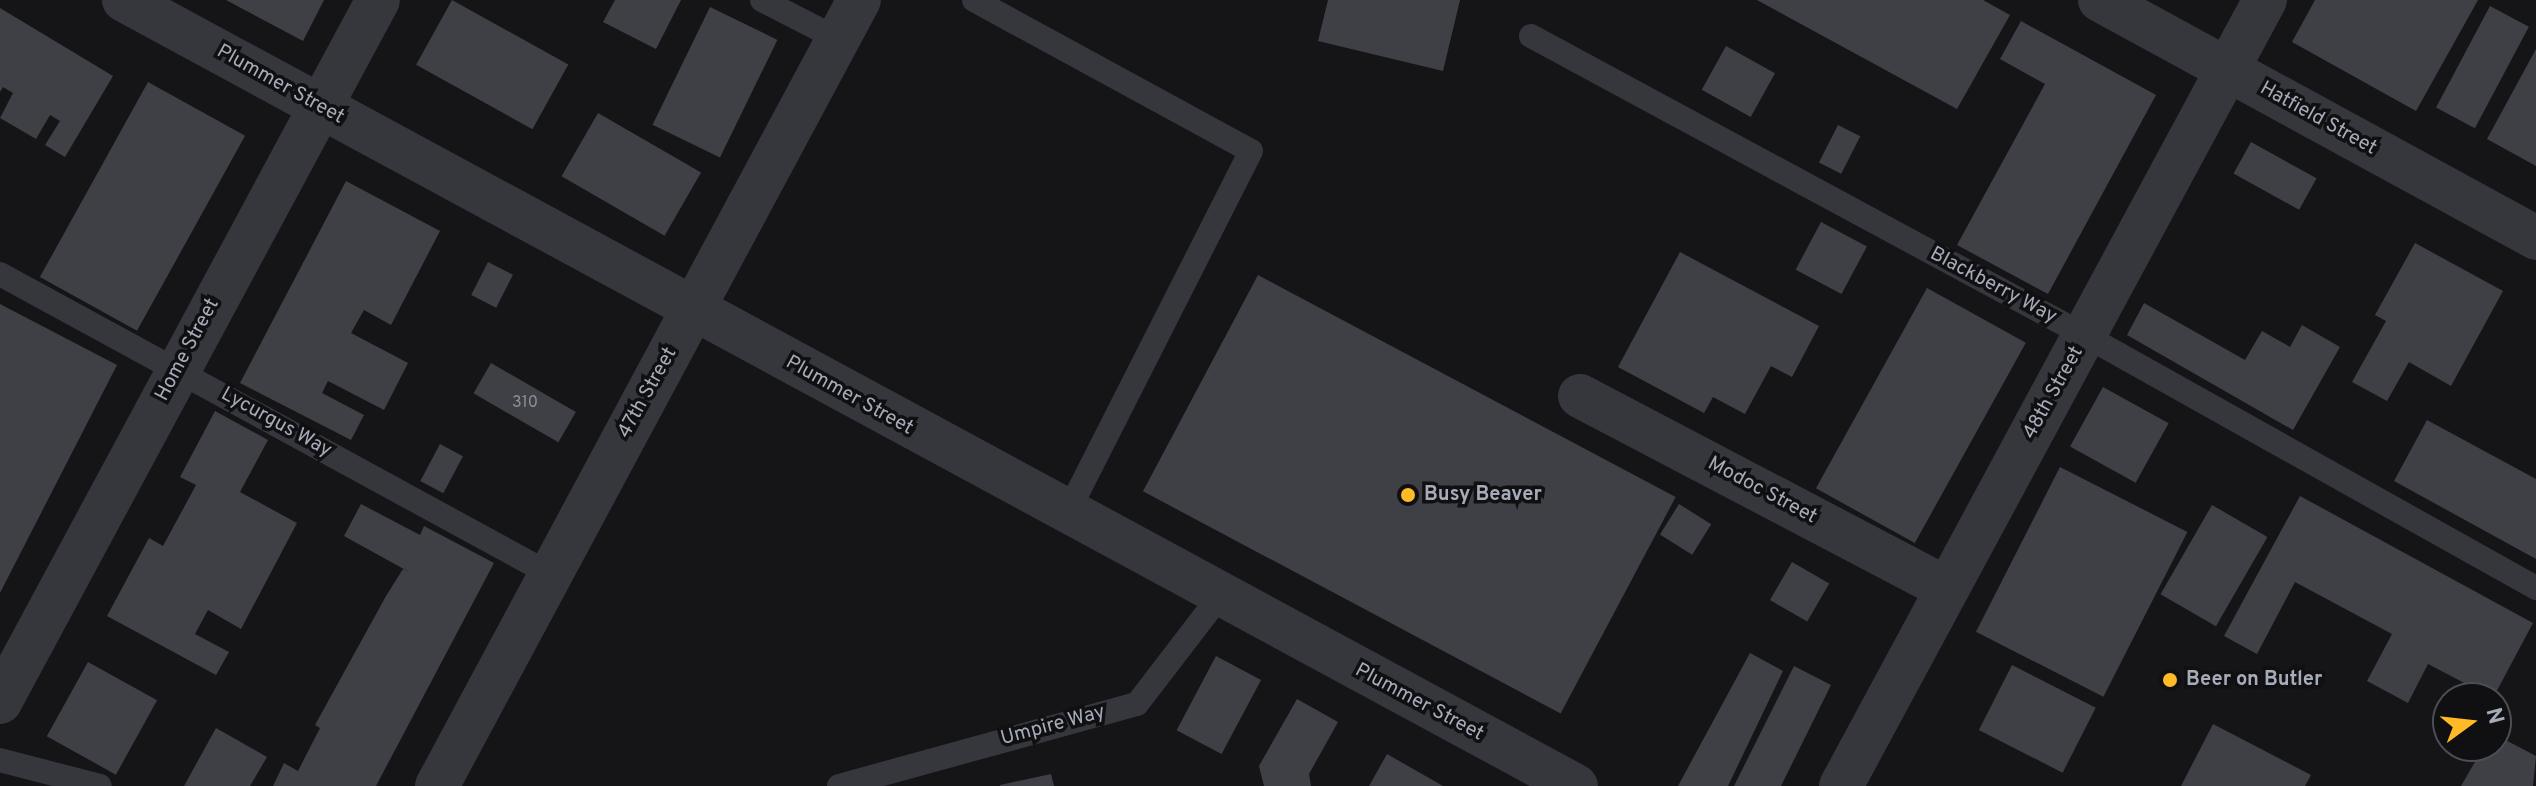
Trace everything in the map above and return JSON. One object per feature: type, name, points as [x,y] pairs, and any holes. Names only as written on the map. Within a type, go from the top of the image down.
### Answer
[{"type":"street","name":"Plummer Street","points":[[124,0],[1219,597],[1576,786]]},
{"type":"street","name":"Home Street","points":[[0,702],[378,0]]},
{"type":"street","name":"47th Street","points":[[437,786],[859,0]]},
{"type":"street","name":"Hatfield Street","points":[[2100,0],[2536,238]]},
{"type":"street","name":"48th Street","points":[[1841,786],[1944,587],[2086,336],[2265,0]]},
{"type":"street","name":"Modoc Street","points":[[1580,396],[1944,587]]},
{"type":"lane","points":[[762,0],[838,39]]},
{"type":"lane","points":[[974,0],[1251,151],[1067,514]]},
{"type":"lane","name":"Blackberry Way","points":[[1531,36],[2086,336],[2536,588]]},
{"type":"lane","name":"Lycurgus Way","points":[[0,274],[178,368],[550,574]]},
{"type":"lane","name":"Umpire Way","points":[[839,786],[1137,704],[1219,597]]},
{"type":"lane","points":[[0,760],[100,786]]},
{"type":"building","points":[[226,0],[324,0],[303,41]]},
{"type":"building","points":[[452,0],[568,64],[532,129],[416,65]]},
{"type":"building","points":[[615,0],[681,0],[656,49],[603,22]]},
{"type":"building","points":[[1328,0],[1460,0],[1443,71],[1318,41]]},
{"type":"building","points":[[1757,0],[1983,0],[2010,15],[1957,109]]},
{"type":"building","points":[[2315,0],[2478,0],[2416,111],[2292,42]]},
{"type":"building","points":[[2490,6],[2529,27],[2475,128],[2436,108]]},
{"type":"building","points":[[710,7],[777,40],[720,158],[653,125]]},
{"type":"building","points":[[0,8],[113,76],[65,157],[45,145],[60,121],[50,115],[36,139],[0,118],[13,93],[3,87],[0,92]]},
{"type":"building","points":[[2021,21],[2156,95],[2048,294],[1957,245],[2045,84],[2000,59]]},
{"type":"building","points":[[1726,46],[1775,73],[1751,117],[1702,90]]},
{"type":"building","points":[[2536,49],[2536,166],[2487,139]]},
{"type":"building","points":[[148,82],[245,136],[137,331],[40,277]]},
{"type":"building","points":[[598,113],[701,172],[665,236],[562,176]]},
{"type":"building","points":[[1838,125],[1860,136],[1841,174],[1819,162]]},
{"type":"building","points":[[2251,142],[2317,178],[2299,210],[2234,173]]},
{"type":"building","points":[[346,181],[440,231],[391,325],[364,310],[351,333],[408,363],[384,410],[328,381],[322,393],[364,415],[351,440],[240,383]]},
{"type":"building","points":[[1821,222],[1867,246],[1842,294],[1796,270]]},
{"type":"building","points":[[2415,243],[2503,291],[2451,386],[2409,362],[2387,401],[2352,382],[2386,321],[2375,315]]},
{"type":"building","points":[[1680,252],[1819,326],[1792,377],[1771,366],[1745,414],[1713,397],[1704,413],[1618,367]]},
{"type":"building","points":[[488,262],[513,275],[496,308],[471,295]]},
{"type":"building","name":"Busy Beaver","points":[[1258,275],[1676,497],[1561,713],[1143,491]]},
{"type":"building","points":[[1927,288],[2026,343],[1915,543],[1816,488]]},
{"type":"building","points":[[2144,303],[2245,360],[2262,331],[2290,347],[2302,325],[2340,347],[2293,430],[2127,335]]},
{"type":"building","points":[[0,304],[117,365],[0,593]]},
{"type":"building","points":[[491,363],[576,412],[558,442],[474,393]]},
{"type":"building","points":[[2103,387],[2169,423],[2136,483],[2070,446]]},
{"type":"building","points":[[215,411],[268,440],[240,492],[297,523],[241,629],[208,610],[195,634],[229,652],[216,675],[107,616],[149,538],[163,546],[196,485],[180,477]]},
{"type":"building","points":[[2427,420],[2536,479],[2536,559],[2394,481]]},
{"type":"building","points":[[440,444],[463,456],[443,493],[420,481]]},
{"type":"building","points":[[2060,467],[2187,532],[2103,697],[1976,632]]},
{"type":"building","points":[[2300,496],[2533,623],[2502,682],[2462,682],[2428,664],[2408,703],[2367,681],[2392,634],[2295,582],[2257,654],[2224,636]]},
{"type":"building","points":[[361,504],[420,535],[424,526],[494,563],[376,786],[273,786],[284,763],[298,771],[320,728],[315,725],[386,596],[403,569],[411,573],[344,536]]},
{"type":"building","points":[[1679,504],[1711,524],[1692,555],[1660,535]]},
{"type":"building","points":[[2212,505],[2267,537],[2216,626],[2160,594]]},
{"type":"building","points":[[1792,562],[1829,584],[1807,622],[1770,600]]},
{"type":"building","points":[[1750,653],[1783,671],[1728,786],[1678,786]]},
{"type":"building","points":[[1216,656],[1261,680],[1222,754],[1177,730]]},
{"type":"building","points":[[88,662],[157,700],[116,775],[47,736]]},
{"type":"building","points":[[2012,665],[2096,708],[2063,773],[1979,730]]},
{"type":"building","points":[[1794,666],[1831,685],[1781,786],[1734,786]]},
{"type":"building","points":[[1297,699],[1338,722],[1309,774],[1311,786],[1264,786],[1259,766]]},
{"type":"building","points":[[2213,724],[2311,775],[2305,786],[2181,786]]},
{"type":"building","points":[[216,728],[267,757],[250,786],[184,786]]},
{"type":"building","points":[[2512,743],[2536,756],[2533,786],[2461,786],[2475,762],[2512,762]]},
{"type":"building","points":[[1387,754],[1443,786],[1369,786]]},
{"type":"building","points":[[1051,774],[1054,786],[1000,786],[1000,785]]},
{"type":"place","name":"Busy Beaver","points":[[1408,495]]},
{"type":"place","name":"Beer on Butler","points":[[2170,680]]}]
